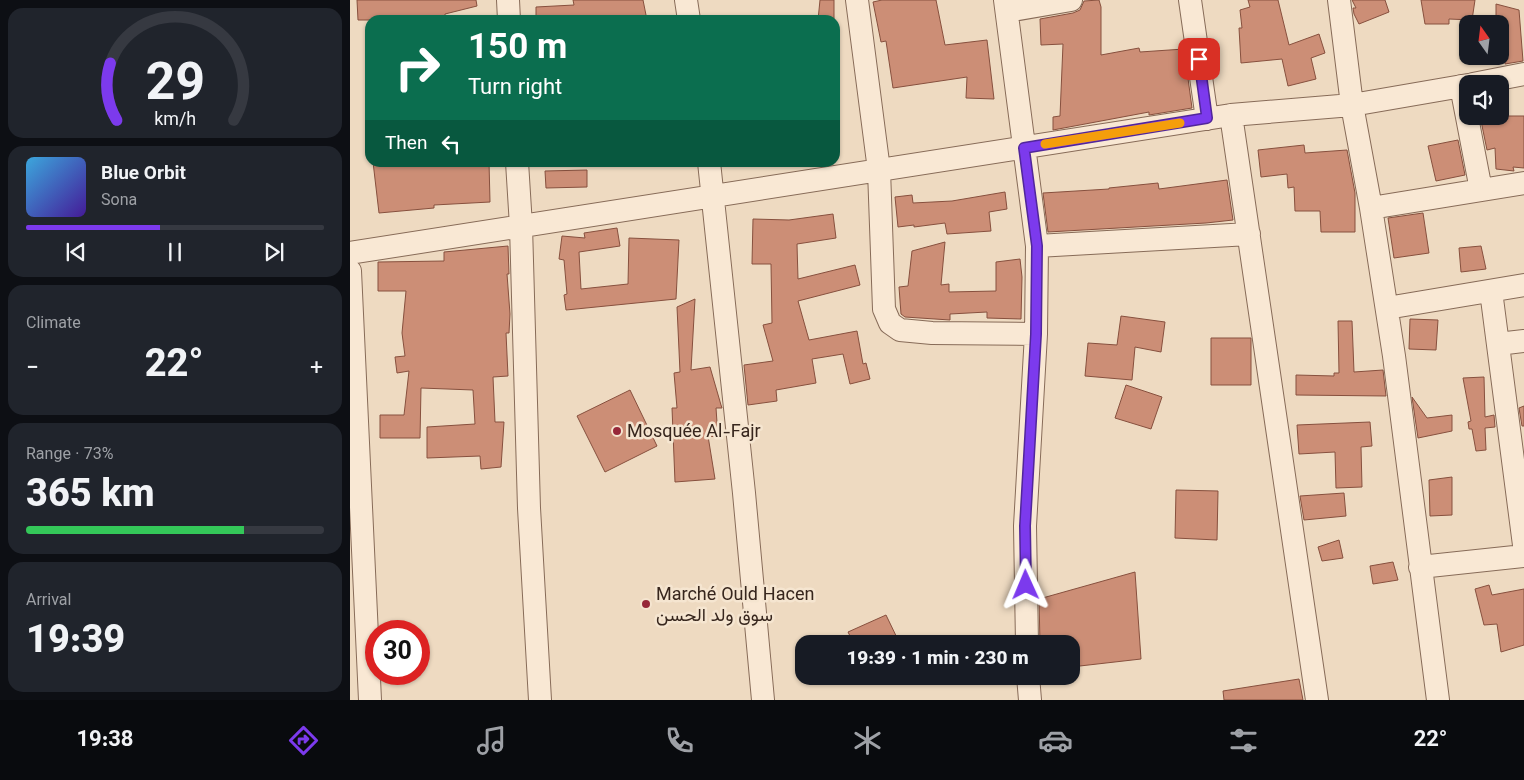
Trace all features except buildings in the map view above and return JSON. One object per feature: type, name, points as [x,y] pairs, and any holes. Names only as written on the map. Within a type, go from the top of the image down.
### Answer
[{"type":"street","points":[[508,0],[509,15]]},
{"type":"street","points":[[686,0],[688,15]]},
{"type":"street","points":[[857,0],[879,170],[884,309],[890,323],[900,330],[1036,334]]},
{"type":"street","points":[[1027,635],[1025,526],[1036,334],[1037,246],[1006,6],[1070,0]]},
{"type":"street","points":[[1190,0],[1207,118]]},
{"type":"street","points":[[1338,0],[1352,105],[1371,208],[1396,366],[1438,700]]},
{"type":"street","points":[[1509,77],[1524,74]]},
{"type":"street","points":[[350,253],[1207,118],[1352,105],[1459,86]]},
{"type":"street","points":[[1231,115],[1317,700]]},
{"type":"street","points":[[1472,125],[1481,190]]},
{"type":"street","points":[[517,167],[529,508],[540,700]]},
{"type":"street","points":[[710,167],[744,493],[763,700]]},
{"type":"street","points":[[1371,208],[1524,182]]},
{"type":"street","points":[[1037,246],[1250,234]]},
{"type":"street","points":[[350,271],[355,462],[370,700]]},
{"type":"street","points":[[1386,308],[1524,285]]},
{"type":"street","points":[[1491,291],[1524,545]]},
{"type":"street","points":[[1498,344],[1524,341]]},
{"type":"street","points":[[1420,567],[1524,556]]},
{"type":"street","points":[[1029,685],[1030,700]]},
{"type":"slow traffic","points":[[1045,144],[1180,123]]},
{"type":"place","name":"Mosquée Al-Fajr","points":[[617,431]]},
{"type":"place","name":"Marché Ould Hacen سوق ولد الحسن","points":[[646,604]]},
{"type":"route","points":[[1026,585],[1025,526],[1036,334],[1037,246],[1024,148],[1207,118],[1199,59]]}]
